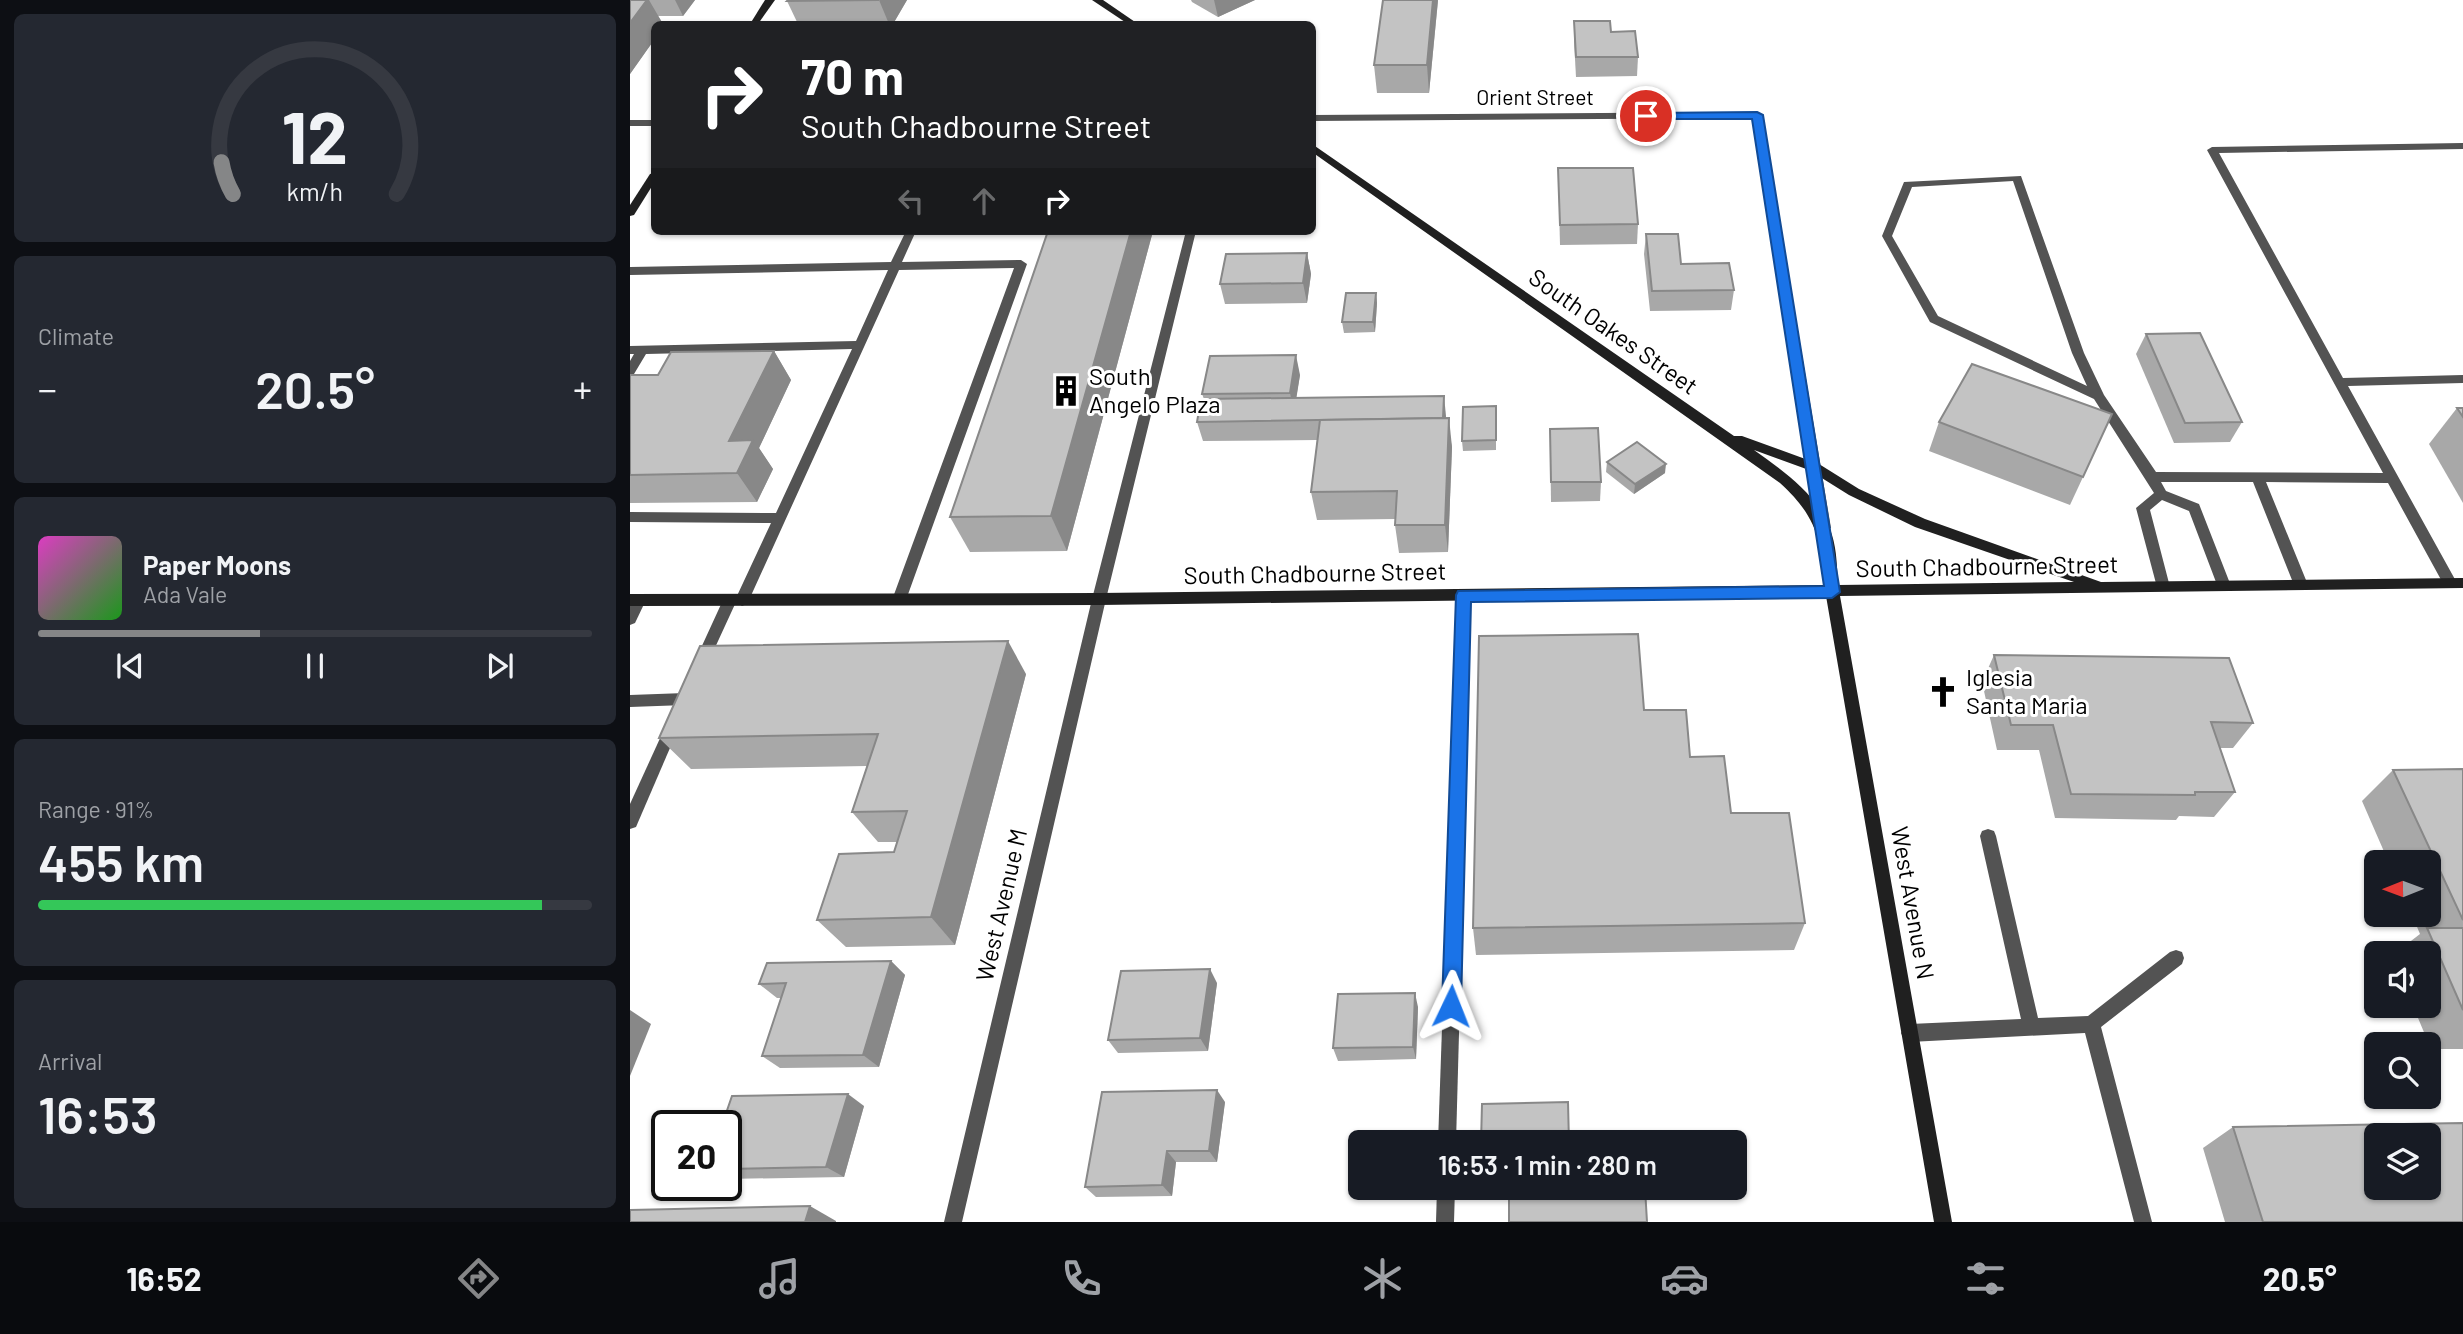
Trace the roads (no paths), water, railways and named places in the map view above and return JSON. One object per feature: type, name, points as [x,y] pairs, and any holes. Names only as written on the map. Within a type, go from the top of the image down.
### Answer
[{"type":"main road","points":[[756,21],[770,0]]},
{"type":"main road","points":[[1097,0],[1128,21]]},
{"type":"main road","name":"South Oakes Street","points":[[1316,150],[1775,472],[1810,502],[1824,530],[1832,592]]},
{"type":"main road","points":[[630,213],[651,181]]},
{"type":"main road","points":[[1720,432],[1814,467],[1854,492],[1920,523],[2106,588]]},
{"type":"main road","name":"South Chadbourne Street","points":[[635,600],[1099,599],[2456,583]]},
{"type":"main road","name":"West Avenue N","points":[[1832,592],[1943,1222]]},
{"type":"street","name":"Orient Street","points":[[1316,118],[1757,115],[1814,467]]},
{"type":"street","points":[[630,123],[651,123]]},
{"type":"street","points":[[2456,583],[2392,478],[2212,149],[2463,146]]},
{"type":"street","points":[[2098,396],[1934,319],[1888,236],[1908,184],[2017,178],[2078,353],[2098,396],[2161,495],[2194,508],[2224,586]]},
{"type":"street","points":[[630,822],[690,687],[778,518],[909,235]]},
{"type":"street","name":"West Avenue M","points":[[953,1222],[1099,599],[1190,235]]},
{"type":"street","points":[[630,271],[1021,264],[899,600]]},
{"type":"street","points":[[630,371],[636,350],[860,345]]},
{"type":"street","points":[[2339,382],[2463,379]]},
{"type":"street","points":[[1814,467],[1824,530]]},
{"type":"street","points":[[2152,477],[2392,478]]},
{"type":"street","points":[[2258,478],[2301,585]]},
{"type":"street","points":[[2161,495],[2143,508],[2163,587]]},
{"type":"street","points":[[630,517],[778,518]]},
{"type":"street","points":[[1447,1130],[1464,595]]},
{"type":"street","points":[[630,619],[635,600]]},
{"type":"street","points":[[630,701],[690,687]]},
{"type":"street","points":[[1988,836],[2031,1027]]},
{"type":"street","points":[[1910,1033],[2091,1024],[2176,958]]},
{"type":"street","points":[[2091,1024],[2143,1222]]},
{"type":"street","points":[[1445,1222],[1446,1200]]},
{"type":"place","name":"South Angelo Plaza","points":[[1066,391]]},
{"type":"place","name":"Iglesia Santa Maria","points":[[1943,692]]}]
